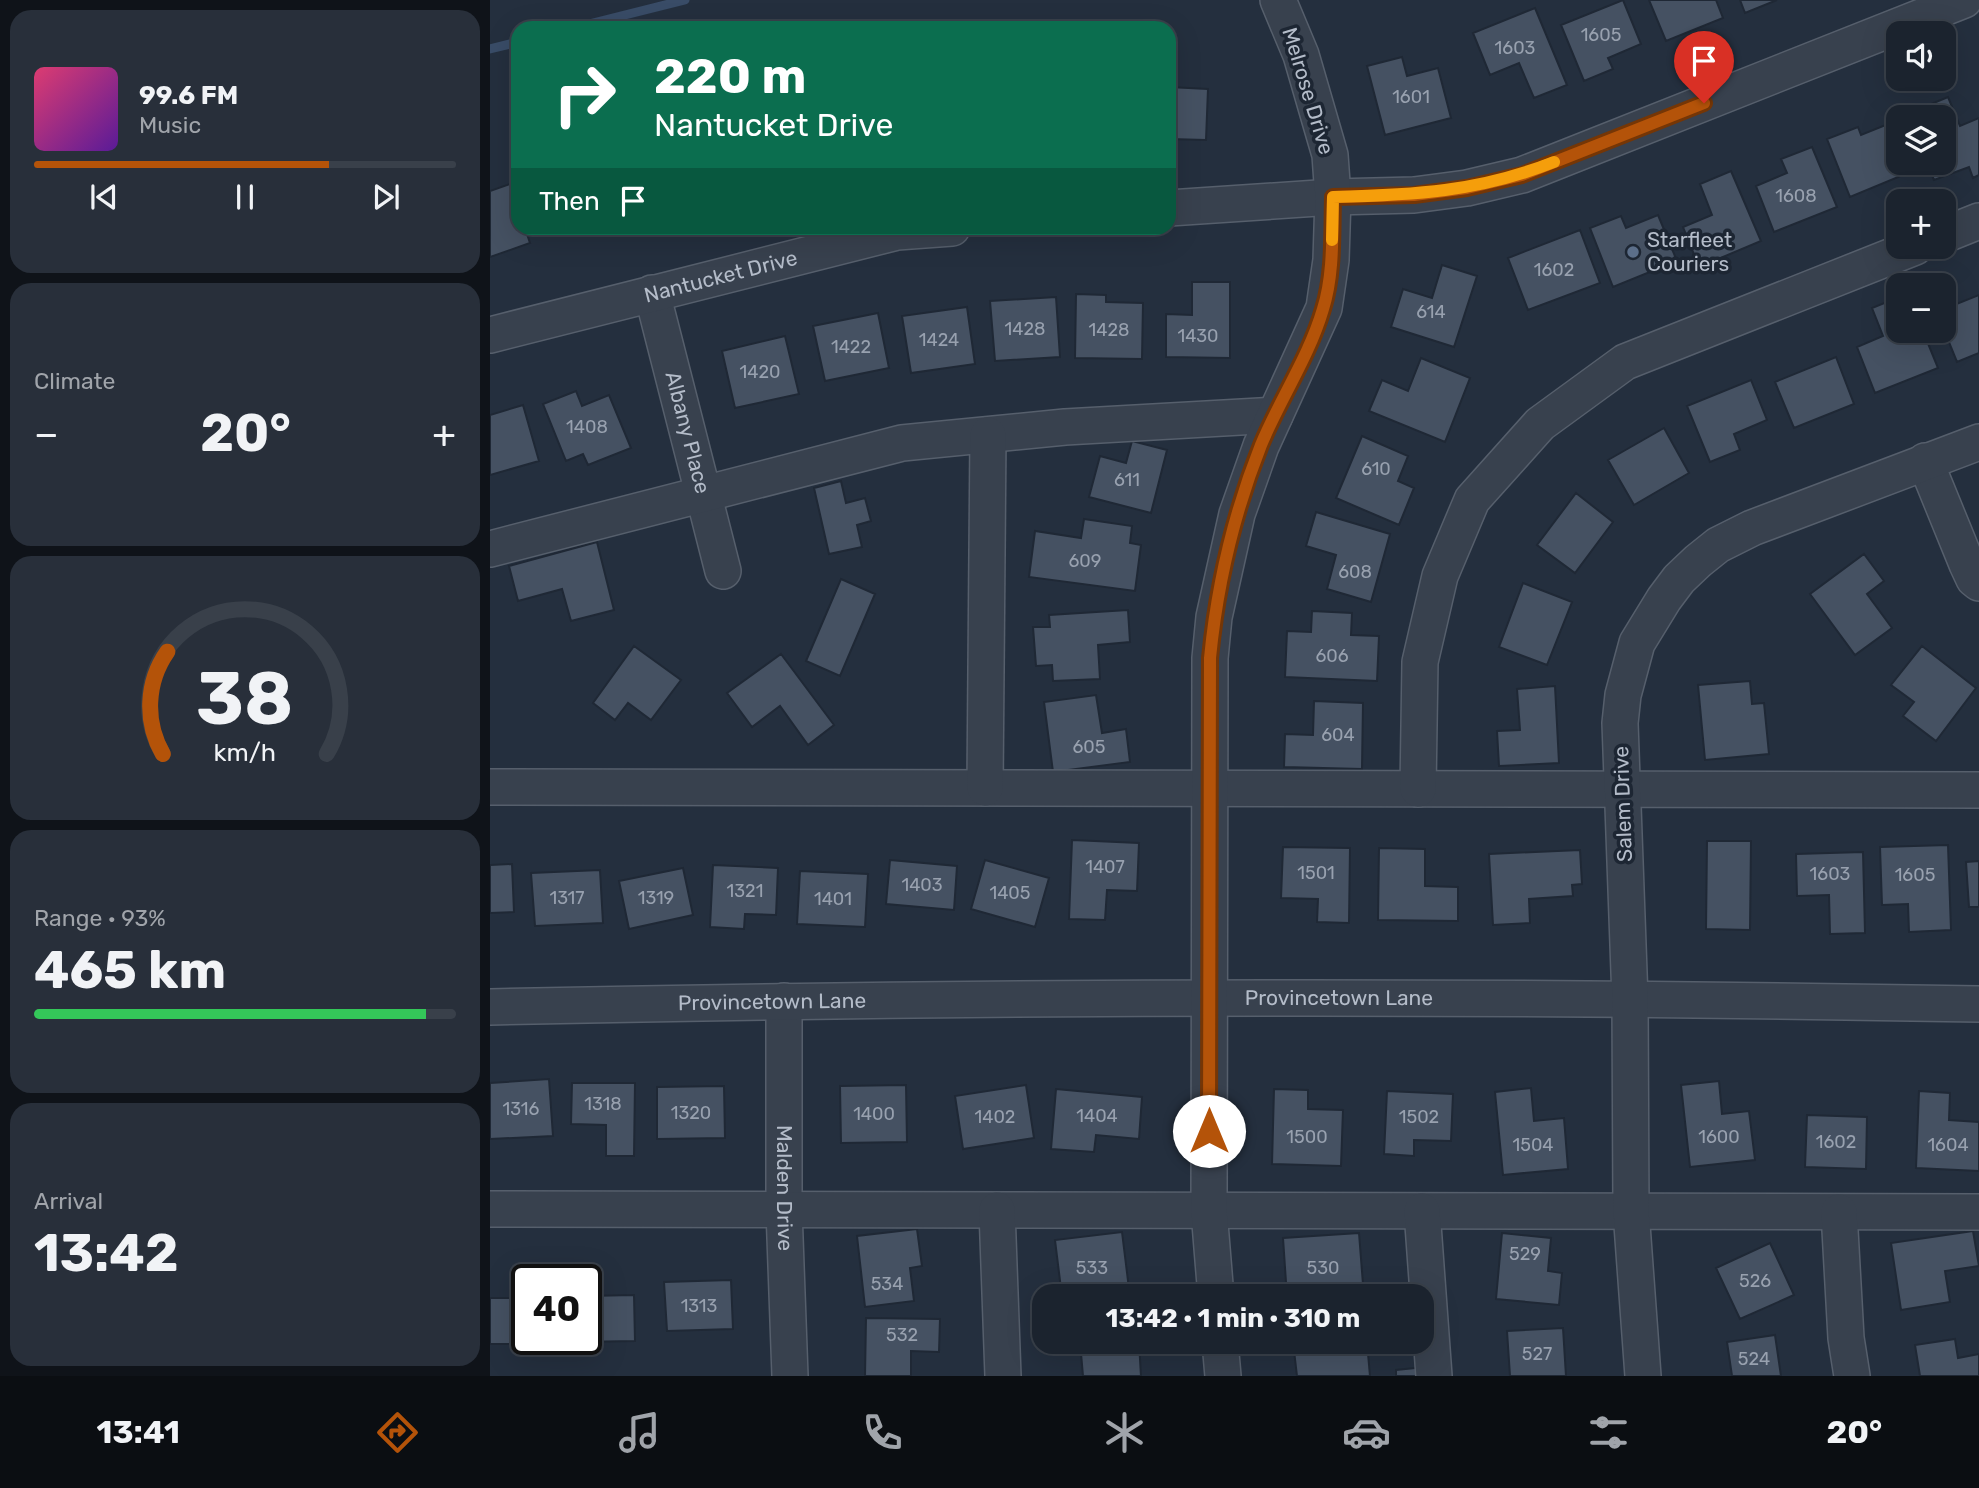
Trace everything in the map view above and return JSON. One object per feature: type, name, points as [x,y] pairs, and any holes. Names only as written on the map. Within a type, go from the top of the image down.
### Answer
[{"type":"street","name":"Melrose Drive","points":[[1215,1284],[1209,1211],[1208,999],[1210,658],[1214,617],[1237,514],[1261,446],[1324,308],[1331,260],[1333,197],[1330,155],[1300,55],[1278,0]]},
{"type":"street","points":[[1176,208],[1333,197],[1414,195],[1467,188],[1522,175],[1964,0]]},
{"type":"street","points":[[1956,230],[1979,221]]},
{"type":"street","name":"Nantucket Drive","points":[[490,335],[885,235]]},
{"type":"street","points":[[1418,789],[1420,662],[1440,576],[1472,500],[1540,425],[1625,362],[1886,258]]},
{"type":"street","name":"Albany Place","points":[[652,293],[723,570]]},
{"type":"street","points":[[490,549],[902,443],[1065,427],[1275,415]]},
{"type":"street","points":[[985,788],[988,435]]},
{"type":"street","name":"Salem Drive","points":[[1643,1376],[1631,1212],[1630,1000],[1620,723],[1623,695],[1637,643],[1679,579],[1718,545],[1752,528],[1979,442]]},
{"type":"street","points":[[1925,461],[1967,565],[1979,583]]},
{"type":"street","points":[[490,788],[1979,790]]},
{"type":"street","name":"Provincetown Lane","points":[[490,1007],[784,1001],[1208,999],[1979,1004]]},
{"type":"street","name":"Malden Drive","points":[[784,1001],[784,1210],[790,1376]]},
{"type":"street","points":[[490,1209],[1979,1212]]},
{"type":"street","points":[[997,1210],[1003,1376]]},
{"type":"street","points":[[1422,1211],[1434,1376]]},
{"type":"street","points":[[1839,1212],[1846,1338],[1852,1376]]},
{"type":"street","points":[[1221,1354],[1223,1376]]},
{"type":"building","points":[[1623,0],[1641,44],[1608,58],[1613,69],[1584,81],[1561,25]]},
{"type":"building","points":[[1649,0],[1716,0],[1723,18],[1666,41]]},
{"type":"building","points":[[1740,0],[1777,0],[1745,13]]},
{"type":"building","points":[[1535,8],[1567,85],[1534,98],[1519,63],[1490,75],[1473,33]]},
{"type":"building","points":[[1402,57],[1407,76],[1438,68],[1451,118],[1385,135],[1367,66]]},
{"type":"building","points":[[1176,87],[1208,89],[1206,140],[1176,139]]},
{"type":"building","points":[[1948,97],[1951,105],[1929,105]]},
{"type":"building","points":[[1956,116],[1960,126],[1979,118],[1979,175],[1973,178],[1969,167],[1956,172]]},
{"type":"building","points":[[1886,125],[1886,175],[1903,175],[1850,197],[1827,139],[1858,127],[1861,135]]},
{"type":"building","points":[[1812,147],[1837,207],[1774,232],[1756,186],[1787,173],[1781,159]]},
{"type":"building","points":[[1731,171],[1761,241],[1699,267],[1683,227],[1712,215],[1700,184]]},
{"type":"building","points":[[1932,175],[1947,175],[1934,180]]},
{"type":"building","points":[[510,184],[511,235],[527,235],[530,243],[490,257],[490,191]]},
{"type":"building","points":[[1658,215],[1677,261],[1613,287],[1590,228],[1621,216],[1626,228]]},
{"type":"building","points":[[1580,230],[1600,283],[1528,310],[1508,258]]},
{"type":"building","points":[[1442,265],[1477,276],[1454,347],[1391,327],[1403,289],[1432,298]]},
{"type":"building","points":[[1192,282],[1230,282],[1230,358],[1166,357],[1166,314],[1192,315]]},
{"type":"building","points":[[1076,294],[1106,295],[1106,302],[1143,303],[1142,359],[1075,358]]},
{"type":"building","points":[[1979,295],[1979,353],[1957,362],[1949,343],[1956,343],[1956,304]]},
{"type":"building","points":[[1056,297],[1060,357],[995,361],[990,301]]},
{"type":"building","points":[[1886,302],[1886,343],[1928,343],[1938,368],[1875,393],[1857,347],[1883,336],[1872,308]]},
{"type":"building","points":[[967,307],[975,364],[911,373],[902,316]]},
{"type":"building","points":[[878,313],[889,368],[825,381],[813,326]]},
{"type":"building","points":[[785,336],[799,394],[735,408],[722,351]]},
{"type":"building","points":[[1836,357],[1854,404],[1794,428],[1775,382]]},
{"type":"building","points":[[1421,358],[1470,378],[1445,442],[1369,411],[1382,380],[1408,391]]},
{"type":"building","points":[[1751,380],[1767,420],[1734,434],[1740,450],[1710,462],[1687,406]]},
{"type":"building","points":[[576,391],[582,406],[609,395],[631,448],[588,465],[583,454],[566,461],[543,404]]},
{"type":"building","points":[[523,405],[539,461],[490,475],[490,415]]},
{"type":"building","points":[[1664,428],[1689,473],[1634,505],[1608,460]]},
{"type":"building","points":[[1362,436],[1408,456],[1398,481],[1414,488],[1399,525],[1336,498]]},
{"type":"building","points":[[1132,441],[1167,450],[1151,513],[1089,497],[1100,456],[1126,463]]},
{"type":"building","points":[[841,481],[846,503],[865,498],[871,521],[857,525],[862,547],[829,554],[814,488]]},
{"type":"building","points":[[1576,493],[1613,522],[1575,573],[1537,545]]},
{"type":"building","points":[[1316,512],[1390,534],[1371,602],[1327,589],[1336,555],[1306,546]]},
{"type":"building","points":[[1084,519],[1132,526],[1130,543],[1141,545],[1135,591],[1029,577],[1035,531],[1081,538]]},
{"type":"building","points":[[597,542],[614,610],[571,621],[562,589],[518,601],[509,566]]},
{"type":"building","points":[[1864,554],[1884,581],[1867,594],[1892,628],[1855,655],[1810,594]]},
{"type":"building","points":[[841,579],[875,594],[840,676],[806,661]]},
{"type":"building","points":[[1523,583],[1572,602],[1547,665],[1499,647]]},
{"type":"building","points":[[1128,610],[1130,642],[1098,645],[1100,679],[1053,681],[1052,665],[1036,666],[1033,627],[1050,627],[1049,615]]},
{"type":"building","points":[[1312,611],[1352,613],[1351,635],[1379,636],[1377,681],[1285,677],[1287,631],[1311,632]]},
{"type":"building","points":[[634,646],[681,680],[651,720],[628,703],[615,720],[593,703]]},
{"type":"building","points":[[1922,646],[1976,688],[1936,741],[1903,716],[1914,702],[1891,685]]},
{"type":"building","points":[[781,654],[834,725],[808,745],[780,706],[752,727],[727,693]]},
{"type":"building","points":[[1750,681],[1752,704],[1764,703],[1769,754],[1705,760],[1698,685]]},
{"type":"building","points":[[1555,686],[1559,763],[1499,766],[1497,731],[1520,730],[1517,689]]},
{"type":"building","points":[[1096,695],[1102,733],[1126,729],[1130,762],[1053,772],[1044,702]]},
{"type":"building","points":[[1314,701],[1363,703],[1362,769],[1284,767],[1285,734],[1313,735]]},
{"type":"building","points":[[1072,840],[1139,843],[1137,891],[1107,890],[1105,920],[1069,919]]},
{"type":"building","points":[[1707,841],[1751,841],[1750,930],[1706,929]]},
{"type":"building","points":[[1948,845],[1951,930],[1909,932],[1908,904],[1882,905],[1880,847]]},
{"type":"building","points":[[1283,847],[1350,848],[1349,923],[1317,922],[1318,899],[1281,898]]},
{"type":"building","points":[[1379,848],[1425,849],[1425,886],[1458,887],[1458,921],[1378,920]]},
{"type":"building","points":[[1580,850],[1582,884],[1572,885],[1573,896],[1529,899],[1530,923],[1493,925],[1489,854]]},
{"type":"building","points":[[1863,852],[1865,933],[1830,934],[1829,895],[1797,896],[1796,854]]},
{"type":"building","points":[[890,860],[957,866],[954,910],[886,904]]},
{"type":"building","points":[[985,860],[1049,878],[1035,927],[971,909]]},
{"type":"building","points":[[1979,861],[1979,907],[1969,907],[1966,862]]},
{"type":"building","points":[[512,864],[514,912],[490,913],[490,865]]},
{"type":"building","points":[[713,865],[778,868],[776,915],[745,914],[744,929],[710,927]]},
{"type":"building","points":[[683,868],[693,915],[629,929],[619,881]]},
{"type":"building","points":[[600,870],[603,923],[535,926],[531,873]]},
{"type":"building","points":[[800,871],[868,874],[865,927],[797,924]]},
{"type":"building","points":[[549,1079],[553,1136],[490,1139],[490,1083]]},
{"type":"building","points":[[1719,1081],[1722,1114],[1749,1111],[1755,1160],[1690,1167],[1681,1085]]},
{"type":"building","points":[[572,1083],[635,1083],[634,1156],[606,1156],[606,1125],[571,1124]]},
{"type":"building","points":[[906,1085],[907,1142],[841,1143],[840,1086]]},
{"type":"building","points":[[1026,1085],[1034,1138],[963,1149],[955,1096]]},
{"type":"building","points":[[724,1086],[725,1138],[657,1139],[657,1087]]},
{"type":"building","points":[[1531,1088],[1534,1121],[1564,1118],[1568,1169],[1503,1175],[1495,1092]]},
{"type":"building","points":[[1056,1089],[1142,1097],[1139,1139],[1096,1135],[1094,1152],[1051,1149]]},
{"type":"building","points":[[1274,1089],[1308,1090],[1308,1109],[1343,1110],[1341,1166],[1272,1164]]},
{"type":"building","points":[[1387,1091],[1453,1094],[1451,1141],[1414,1140],[1414,1156],[1384,1154]]},
{"type":"building","points":[[1919,1091],[1950,1093],[1949,1120],[1979,1122],[1979,1171],[1916,1168]]},
{"type":"building","points":[[1807,1115],[1867,1117],[1866,1169],[1805,1167]]},
{"type":"building","points":[[917,1229],[922,1266],[910,1268],[914,1301],[865,1307],[857,1236]]},
{"type":"building","points":[[1973,1231],[1979,1266],[1945,1271],[1950,1302],[1901,1310],[1891,1243]]},
{"type":"building","points":[[1122,1232],[1128,1284],[1060,1284],[1055,1240]]},
{"type":"building","points":[[1359,1233],[1363,1284],[1286,1284],[1283,1238]]},
{"type":"building","points":[[1502,1233],[1551,1238],[1548,1271],[1562,1273],[1559,1305],[1496,1299]]},
{"type":"building","points":[[1770,1243],[1794,1295],[1740,1319],[1716,1268]]},
{"type":"building","points":[[731,1280],[733,1329],[667,1331],[664,1282]]},
{"type":"building","points":[[634,1295],[635,1341],[602,1342],[602,1296]]},
{"type":"building","points":[[490,1298],[511,1298],[511,1344],[490,1344]]},
{"type":"building","points":[[866,1318],[940,1319],[939,1352],[911,1351],[911,1376],[865,1376]]},
{"type":"building","points":[[1563,1328],[1566,1376],[1510,1376],[1507,1331]]},
{"type":"building","points":[[1775,1335],[1781,1376],[1732,1376],[1727,1342]]},
{"type":"building","points":[[1955,1339],[1958,1358],[1979,1354],[1979,1376],[1920,1376],[1915,1345]]},
{"type":"building","points":[[1081,1354],[1140,1354],[1141,1376],[1083,1376]]},
{"type":"building","points":[[1294,1354],[1368,1354],[1370,1376],[1297,1376]]},
{"type":"building","points":[[1425,1367],[1426,1376],[1396,1376],[1396,1370]]},
{"type":"waterway","points":[[601,21],[685,0]]},
{"type":"waterway","points":[[490,49],[511,44]]},
{"type":"slow traffic","points":[[1332,240],[1333,197],[1414,195],[1467,188],[1522,175],[1554,162]]},
{"type":"place","name":"Starfleet Couriers","points":[[1633,252]]},
{"type":"route","points":[[1209,1131],[1210,658],[1214,617],[1237,514],[1261,446],[1324,308],[1331,260],[1333,197],[1414,195],[1467,188],[1522,175],[1704,103]]}]
